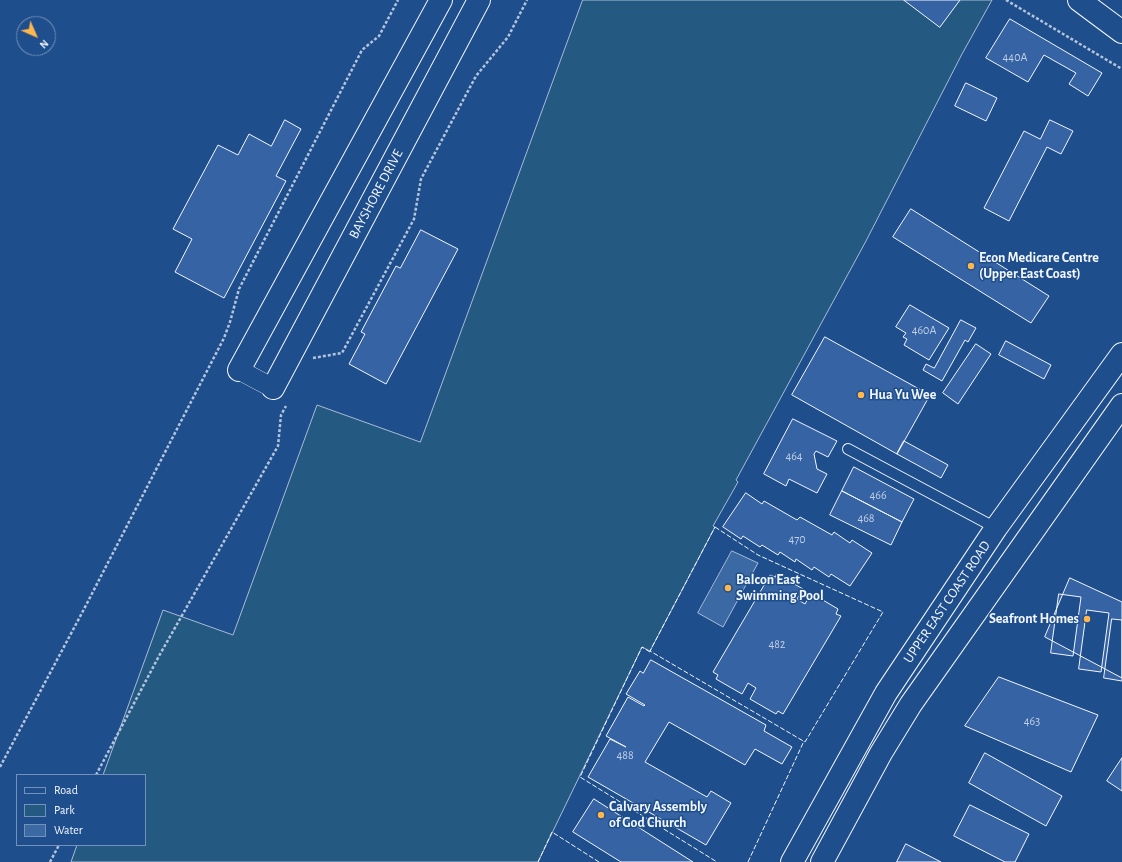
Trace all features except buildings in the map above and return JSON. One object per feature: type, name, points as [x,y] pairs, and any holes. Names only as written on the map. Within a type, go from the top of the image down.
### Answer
[{"type":"main road","points":[[239,370],[441,0]]},
{"type":"main road","name":"BAYSHORE DRIVE","points":[[273,388],[479,0]]},
{"type":"main road","points":[[1079,0],[1122,32]]},
{"type":"main road","name":"UPPER EAST COAST ROAD","points":[[792,862],[886,693],[996,528],[1122,354]]},
{"type":"main road","name":"UPPER EAST COAST ROAD","points":[[822,862],[880,753],[911,704],[1122,405]]},
{"type":"street","points":[[239,370],[273,388]]},
{"type":"lane","points":[[848,449],[996,528]]},
{"type":"path","points":[[0,767],[87,604],[224,338],[239,289],[362,50],[379,36],[398,0]]},
{"type":"path","points":[[309,358],[342,354],[414,219],[420,179],[476,76],[508,37],[527,0]]},
{"type":"path","points":[[1006,0],[1122,69]]},
{"type":"path","points":[[97,774],[159,656],[278,446],[282,415]]},
{"type":"path","points":[[50,862],[58,846]]},
{"type":"green space","points":[[583,0],[992,0],[962,54],[866,241],[736,480],[738,482],[713,526],[715,527],[650,651],[642,647],[538,862],[71,862],[77,846],[146,846],[146,774],[103,774],[163,610],[233,635],[317,405],[420,442]]},
{"type":"water","name":"Balcon East Swimming Pool","points":[[732,551],[758,563],[723,627],[698,613]]},
{"type":"fence","points":[[715,527],[758,555],[883,612],[805,742],[650,651],[715,527]]},
{"type":"fence","points":[[650,652],[642,647],[580,777],[717,862]]},
{"type":"fence","points":[[748,862],[804,741]]},
{"type":"fence","points":[[538,862],[552,832],[599,862]]},
{"type":"place","name":"Econ Medicare Centre (Upper East Coast)","points":[[971,266]]},
{"type":"place","name":"Hua Yu Wee","points":[[861,395]]},
{"type":"place","name":"Balcon East Swimming Pool","points":[[728,588]]},
{"type":"place","name":"Seafront Homes","points":[[1087,619]]},
{"type":"place","name":"Calvary Assembly of God Church","points":[[601,815]]}]
